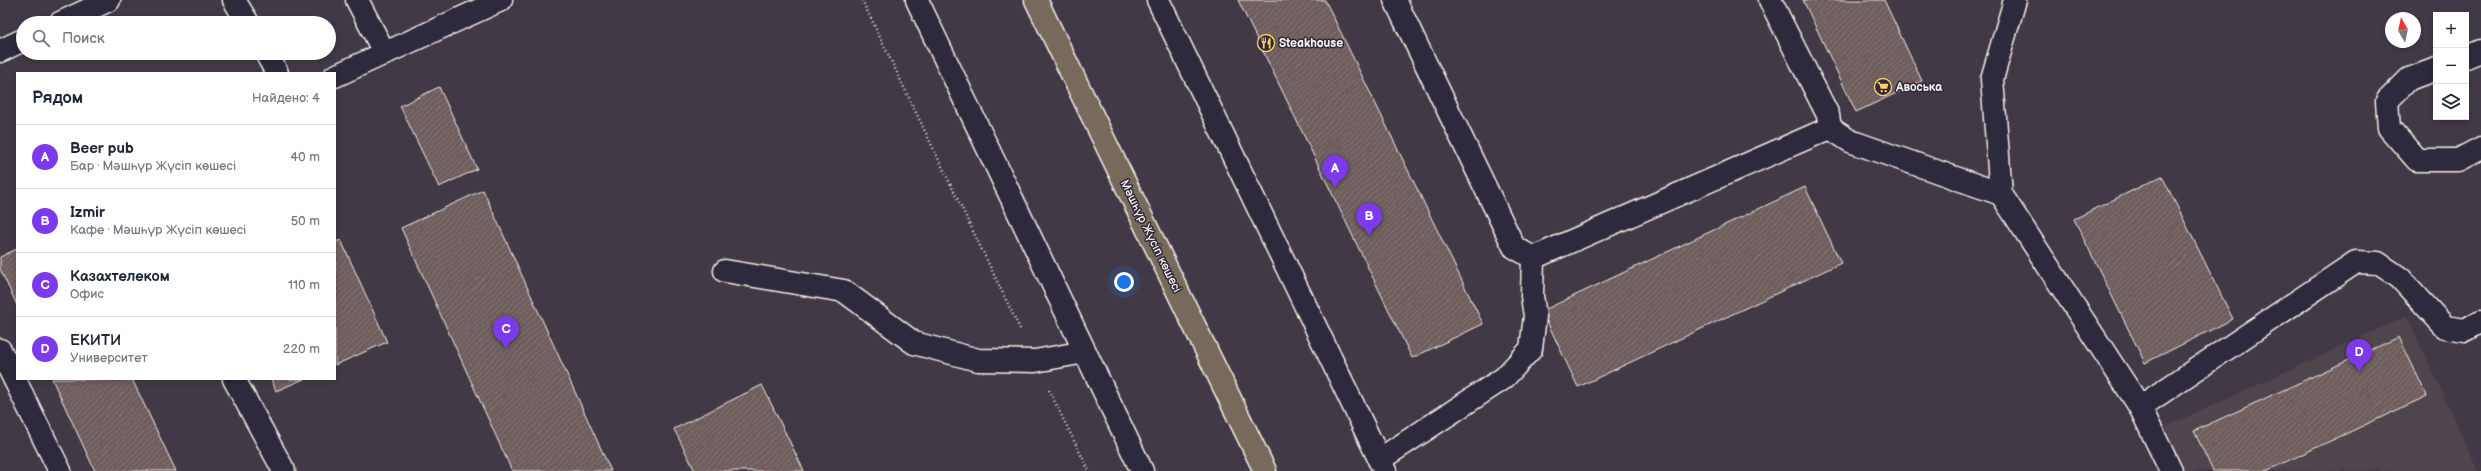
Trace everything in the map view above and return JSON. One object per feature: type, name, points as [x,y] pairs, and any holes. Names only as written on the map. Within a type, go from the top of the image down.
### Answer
[{"type":"main road","name":"Мәшһүр Жүсіп көшесі","points":[[1036,0],[1265,471]]},
{"type":"lane","points":[[75,16],[109,0]]},
{"type":"lane","points":[[234,0],[244,16]]},
{"type":"lane","points":[[357,0],[385,54]]},
{"type":"lane","points":[[336,76],[501,0]]},
{"type":"lane","points":[[917,0],[1142,471]]},
{"type":"lane","points":[[1158,0],[1382,465],[1504,378],[1531,349],[1535,316],[1532,296],[1532,258]]},
{"type":"lane","points":[[1395,0],[1514,247],[1532,258]]},
{"type":"lane","points":[[1770,0],[1828,114],[1830,128],[1850,141],[2001,194]]},
{"type":"lane","points":[[2015,0],[1992,79],[2001,194],[2140,407],[2170,471]]},
{"type":"lane","points":[[0,51],[16,43]]},
{"type":"lane","points":[[2469,56],[2481,51]]},
{"type":"lane","points":[[270,60],[276,72]]},
{"type":"lane","points":[[2433,70],[2409,79],[2387,101],[2389,128],[2417,160],[2458,160],[2481,148]]},
{"type":"lane","points":[[1532,258],[1830,128]]},
{"type":"lane","points":[[2140,407],[2356,262],[2378,263],[2400,278],[2445,327],[2465,330],[2481,321]]},
{"type":"lane","points":[[725,271],[844,292],[914,343],[978,360],[1035,361],[1085,352]]},
{"type":"lane","points":[[0,350],[60,471]]},
{"type":"lane","points":[[235,380],[284,471]]},
{"type":"path","points":[[862,0],[1089,471]]},
{"type":"shaded area","points":[[2407,316],[2478,471],[2183,471],[2163,428]]},
{"type":"building","points":[[1238,0],[1325,0],[1483,324],[1412,358]]},
{"type":"building","points":[[1803,0],[1884,0],[1922,81],[1856,112]]},
{"type":"building","points":[[439,87],[477,169],[439,187],[400,106]]},
{"type":"building","points":[[2162,176],[2233,319],[2145,363],[2074,219]]},
{"type":"building","points":[[1805,187],[1841,263],[1578,387],[1542,311]]},
{"type":"building","points":[[483,190],[611,471],[512,471],[401,228]]},
{"type":"building","points":[[341,240],[387,342],[336,365],[336,242]]},
{"type":"building","points":[[16,249],[16,303],[0,269],[0,257]]},
{"type":"building","points":[[2399,337],[2427,396],[2266,471],[2213,471],[2194,431]]},
{"type":"building","points":[[52,380],[132,380],[176,471],[95,471]]},
{"type":"building","points":[[271,380],[302,380],[276,391]]},
{"type":"building","points":[[762,385],[804,471],[695,471],[674,429]]},
{"type":"place","name":"Steakhouse","points":[[1266,43]]},
{"type":"place","name":"Авоська","points":[[1883,87]]},
{"type":"place","name":"Beer pub","points":[[1335,188]]},
{"type":"place","name":"Izmir","points":[[1369,236]]},
{"type":"place","name":"Казахтелеком","points":[[506,349]]},
{"type":"place","name":"ЕКИТИ","points":[[2359,372]]}]
